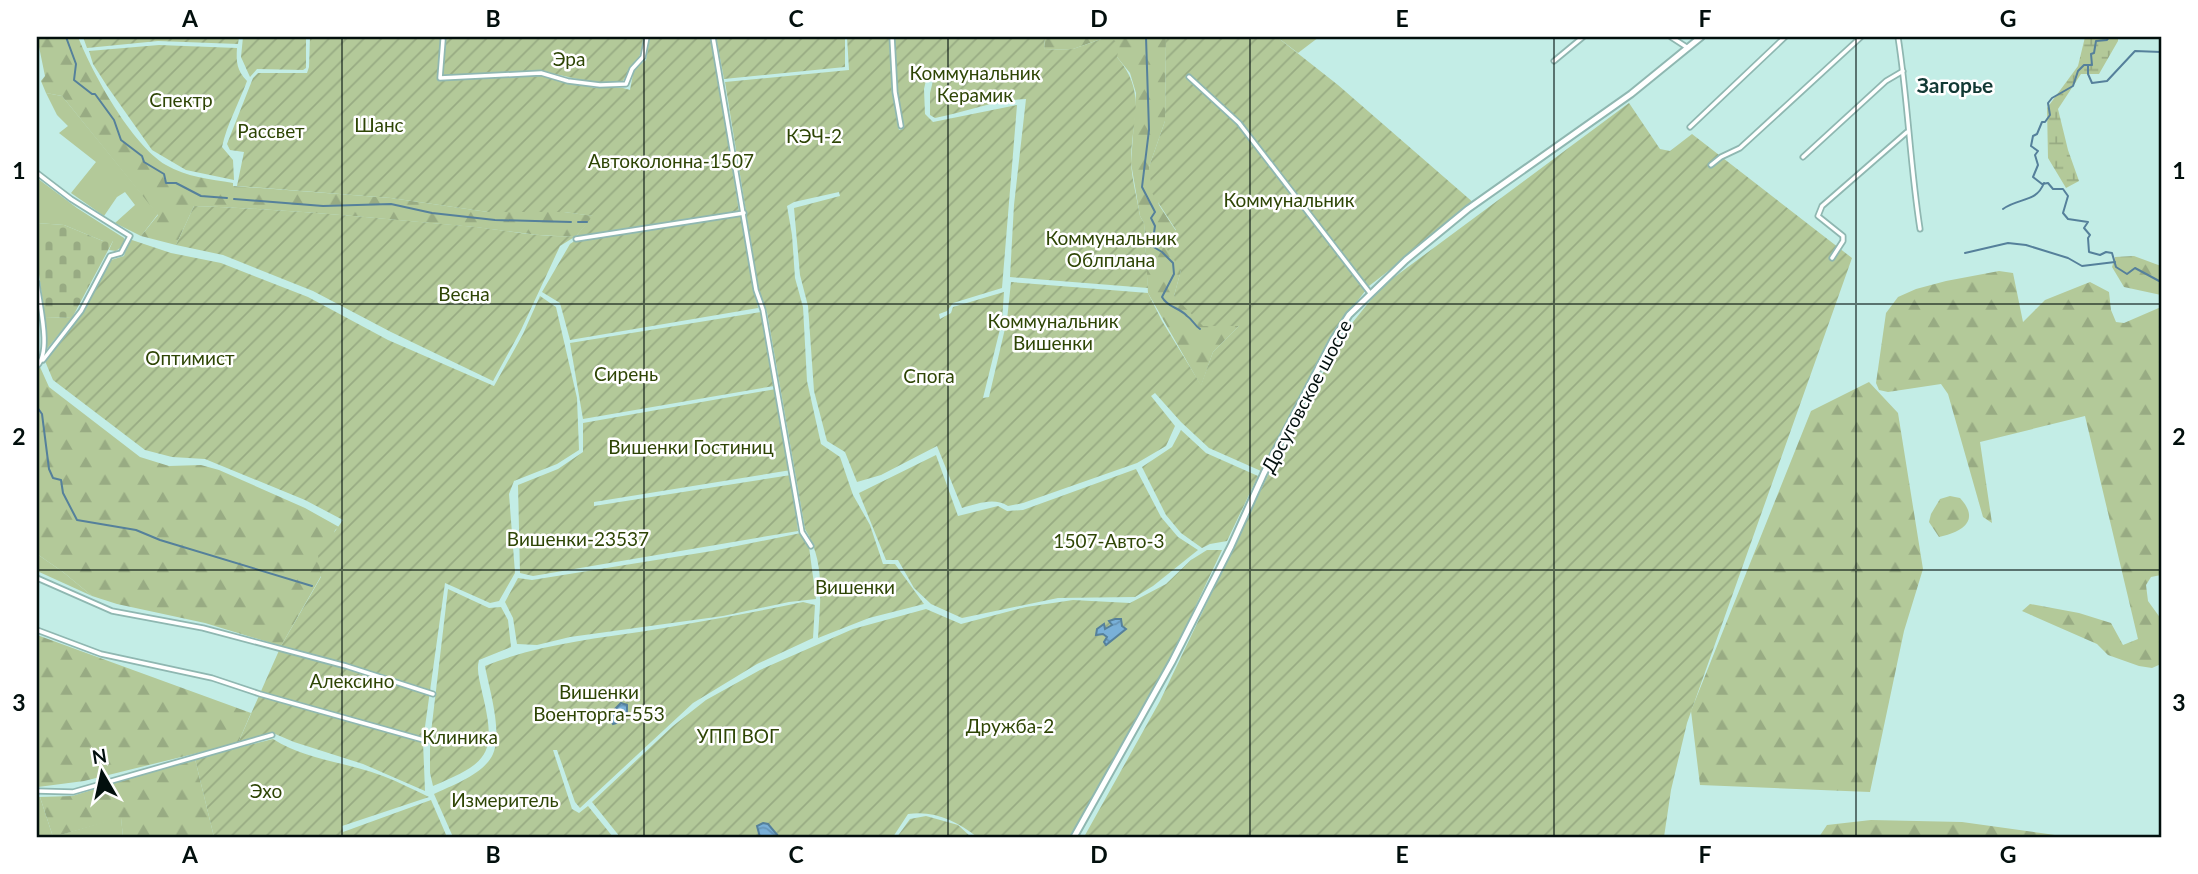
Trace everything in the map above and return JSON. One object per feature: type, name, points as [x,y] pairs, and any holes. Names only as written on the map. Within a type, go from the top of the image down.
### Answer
[{"type":"main road","name":"Досуговское шоссе","points":[[1074,837],[1171,662],[1231,546],[1264,474],[1333,340],[1349,315],[1370,293],[1468,209],[1585,127],[1701,37]]},
{"type":"street","points":[[443,40],[440,78],[541,73],[568,81],[600,85],[626,84],[632,69],[643,57],[647,37]]},
{"type":"street","points":[[713,37],[802,531],[811,546]]},
{"type":"street","points":[[892,37],[895,92],[901,126]]},
{"type":"street","points":[[1554,61],[1583,37]]},
{"type":"street","points":[[1671,37],[1688,48]]},
{"type":"street","points":[[1690,127],[1785,37]]},
{"type":"street","points":[[1711,165],[1740,148],[1861,37]]},
{"type":"street","points":[[1898,37],[1920,229]]},
{"type":"street","points":[[1803,156],[1886,81],[1903,71]]},
{"type":"street","points":[[1189,76],[1239,123],[1370,293]]},
{"type":"street","points":[[1832,258],[1843,241],[1843,236],[1818,216],[1822,206],[1907,132]]},
{"type":"street","points":[[37,173],[71,199],[130,236],[121,253],[110,256],[81,311],[37,366]]},
{"type":"street","points":[[576,239],[744,213]]},
{"type":"street","points":[[37,283],[45,345],[43,360]]},
{"type":"street","points":[[37,578],[112,611],[203,628],[346,666],[433,694]]},
{"type":"street","points":[[37,630],[101,654],[212,678],[427,741]]},
{"type":"street","points":[[37,791],[73,792],[272,735]]},
{"type":"green space","points":[[37,37],[78,37],[103,88],[127,125],[153,155],[182,172],[233,183],[233,186],[391,198],[488,212],[564,212],[594,216],[576,236],[562,236],[329,214],[194,206],[176,245],[141,236],[158,215],[62,96],[46,93],[41,81],[45,76]]},
{"type":"green space","points":[[83,37],[239,37],[238,44],[158,41],[87,48]]},
{"type":"green space","points":[[243,37],[306,37],[306,68],[257,69],[250,77],[241,57]]},
{"type":"green space","points":[[310,37],[645,37],[639,58],[623,81],[595,83],[546,72],[443,76],[446,39],[442,39],[438,80],[544,76],[595,88],[630,90],[634,69],[646,60],[650,37],[712,37],[739,211],[576,236],[593,216],[564,212],[488,212],[391,198],[237,186],[244,152],[230,150],[227,144],[253,78],[258,73],[307,73]]},
{"type":"green space","points":[[716,37],[845,37],[845,67],[724,79]]},
{"type":"green space","points":[[847,37],[889,37],[892,93],[899,130],[903,129],[896,87],[894,37],[1045,37],[1044,50],[1073,49],[1107,37],[1120,43],[1117,57],[1127,70],[1135,95],[1131,162],[1140,216],[1144,223],[1148,288],[1010,277],[1014,205],[1026,99],[991,104],[935,118],[930,115],[930,93],[934,77],[927,76],[924,89],[925,114],[933,122],[1017,105],[1002,288],[953,303],[947,311],[939,314],[940,319],[951,313],[953,307],[1004,292],[1002,321],[983,398],[989,397],[1007,320],[1011,282],[1148,293],[1201,385],[1213,352],[1239,326],[1203,326],[1174,296],[1181,270],[1162,242],[1176,230],[1152,193],[1149,167],[1165,121],[1166,37],[1277,37],[1338,85],[1475,204],[1369,286],[1331,335],[1261,471],[1209,448],[1155,393],[1151,396],[1175,426],[1166,446],[1137,463],[1023,503],[1008,506],[991,502],[962,508],[937,446],[881,475],[857,482],[845,452],[827,441],[814,391],[808,306],[800,275],[794,208],[840,196],[839,192],[787,206],[795,278],[803,307],[807,381],[821,444],[840,457],[853,495],[870,525],[883,564],[895,564],[924,604],[869,618],[818,638],[819,568],[812,542],[805,529],[767,312],[760,298],[725,82],[849,70]]},
{"type":"green space","points":[[1045,37],[1107,37],[1073,49],[1044,50]]},
{"type":"green space","points":[[1107,37],[1166,37],[1165,121],[1149,167],[1159,205],[1176,231],[1181,270],[1174,296],[1240,325],[1213,352],[1201,386],[1148,293],[1144,223],[1140,216],[1131,163],[1136,93],[1130,73],[1117,57]]},
{"type":"green space","points":[[1277,37],[1319,37],[1298,53]]},
{"type":"green space","points":[[2085,37],[2118,37],[2118,41],[2099,74],[2081,74],[2058,109],[2079,181],[2066,188],[2048,158],[2047,108],[2078,66]]},
{"type":"green space","name":"Спектр","points":[[159,45],[237,48],[238,66],[247,81],[222,147],[233,160],[234,180],[186,170],[152,150],[93,64],[89,51]]},
{"type":"green space","points":[[46,93],[62,96],[158,214],[141,236],[115,223],[135,205],[125,192],[117,197],[104,216],[71,193],[96,162],[59,133],[68,126],[57,115]]},
{"type":"green space","points":[[1629,103],[1660,149],[1670,151],[1692,134],[1852,258],[1687,723],[1671,790],[1664,837],[1084,837],[1160,701],[1267,477],[1345,332],[1381,287]]},
{"type":"green space","points":[[37,178],[124,238],[124,245],[116,251],[109,250],[113,241],[103,241],[64,225],[37,223]]},
{"type":"green space","name":"Весна","points":[[194,206],[330,214],[479,227],[534,235],[576,236],[560,246],[521,330],[493,381],[313,291],[223,255],[176,245]]},
{"type":"green space","points":[[741,214],[758,308],[570,340],[560,303],[542,292],[570,244],[576,240]]},
{"type":"green space","points":[[37,223],[64,225],[103,241],[113,241],[72,318],[45,317],[37,260]]},
{"type":"green space","name":"Оптимист","points":[[129,239],[171,253],[221,263],[308,297],[388,340],[494,386],[523,334],[540,296],[556,307],[577,398],[579,450],[557,464],[514,481],[509,494],[515,573],[499,601],[490,603],[445,583],[423,741],[425,791],[363,764],[273,733],[238,743],[281,646],[321,577],[318,555],[343,520],[305,500],[205,459],[172,457],[145,450],[53,380],[45,361],[82,313],[111,260],[124,256]]},
{"type":"green space","points":[[2134,256],[2161,266],[2161,295],[2124,287],[2112,267],[2115,257]]},
{"type":"green space","points":[[1999,271],[2013,273],[2023,322],[2045,300],[2090,282],[2109,292],[2111,310],[2116,322],[2124,323],[2161,307],[2161,575],[2151,577],[2146,585],[2148,601],[2161,619],[2161,664],[2152,668],[2108,655],[2097,644],[2022,611],[2030,604],[2079,613],[2111,623],[2123,645],[2138,639],[2085,416],[1980,442],[1992,523],[1983,517],[1948,394],[1941,384],[1888,392],[1879,390],[1876,383],[1886,313],[1898,297],[1946,281]]},
{"type":"green space","name":"Сирень","points":[[761,312],[774,386],[583,419],[570,343]]},
{"type":"green space","points":[[45,317],[72,318],[46,350]]},
{"type":"green space","points":[[40,367],[49,387],[140,457],[169,466],[201,465],[219,470],[305,508],[339,527],[335,530],[321,576],[281,646],[205,623],[92,596],[37,554],[37,371]]},
{"type":"green space","points":[[1869,382],[1898,413],[1923,569],[1904,631],[1870,792],[1700,785],[1691,711],[1811,411]]},
{"type":"green space","points":[[776,389],[791,470],[594,502],[594,506],[791,475],[798,531],[533,576],[520,573],[518,485],[558,469],[583,452],[583,423]]},
{"type":"green space","points":[[1181,430],[1206,453],[1258,476],[1227,541],[1202,548],[1181,533],[1166,515],[1142,467],[1172,447]]},
{"type":"green space","name":"1507-Авто-3","points":[[936,455],[958,516],[998,506],[1007,511],[1023,510],[1136,469],[1161,517],[1178,537],[1198,550],[1135,597],[1058,598],[962,618],[931,604],[914,588],[898,560],[886,560],[859,493]]},
{"type":"green space","points":[[1950,496],[1960,498],[1969,513],[1969,519],[1961,529],[1939,537],[1929,522],[1931,514],[1940,499]]},
{"type":"green space","name":"Вишенки","points":[[801,533],[809,547],[816,599],[723,616],[570,637],[537,645],[517,644],[513,618],[505,602],[518,578],[532,580],[712,551]]},
{"type":"green space","name":"Дружба-2","points":[[1207,550],[1222,550],[1158,686],[1071,837],[977,837],[945,818],[918,813],[908,814],[893,837],[620,837],[592,802],[673,726],[706,700],[760,670],[853,629],[926,609],[961,624],[1026,607],[1073,600],[1130,603],[1166,584],[1191,560]]},
{"type":"green space","points":[[37,554],[63,572],[92,596],[37,571]]},
{"type":"green space","name":"Клиника","points":[[448,589],[489,608],[501,607],[508,620],[511,647],[479,660],[479,676],[489,729],[485,753],[467,770],[433,786],[430,773],[430,741]]},
{"type":"green space","name":"Вишенки Военторга-553","points":[[803,602],[815,605],[813,638],[757,664],[693,703],[580,808],[575,802],[557,750],[553,750],[572,809],[579,813],[588,806],[613,837],[453,837],[434,794],[475,773],[493,754],[496,745],[496,723],[485,666],[564,644]]},
{"type":"green space","points":[[37,635],[251,713],[238,743],[84,781],[38,787]]},
{"type":"green space","name":"Эхо","points":[[273,739],[299,752],[383,776],[429,797],[342,826],[343,832],[431,800],[447,837],[214,837],[195,759]]},
{"type":"green space","points":[[195,759],[214,837],[123,837],[121,818],[53,837],[40,797],[72,796]]},
{"type":"green space","points":[[37,797],[40,797],[53,837],[37,837]]},
{"type":"green space","points":[[926,816],[958,825],[971,837],[897,837],[910,819]]},
{"type":"green space","points":[[121,817],[123,837],[53,837]]},
{"type":"green space","points":[[1871,820],[1962,822],[2069,837],[1819,837],[1827,825]]},
{"type":"water","points":[[1121,619],[1122,626],[1126,629],[1106,645],[1104,642],[1107,637],[1103,634],[1096,635],[1097,629],[1104,624],[1105,629],[1112,625],[1109,621]]},
{"type":"water","points":[[621,703],[627,705],[627,715],[613,724],[608,716]]},
{"type":"water","points":[[768,824],[779,837],[760,837],[757,826]]},
{"type":"waterway","points":[[66,37],[76,64],[74,80],[95,94],[114,120],[121,140],[142,156],[144,162],[164,174],[166,183],[176,183],[201,196],[227,198]]},
{"type":"waterway","points":[[1146,37],[1149,130],[1142,187],[1155,212],[1151,218],[1155,226],[1152,246],[1173,263],[1174,274],[1162,297],[1200,329]]},
{"type":"waterway","points":[[2109,37],[2107,40],[2096,41],[2094,53],[2091,54],[2092,65],[2084,65],[2078,71],[2073,86],[2048,103],[2050,115],[2033,136],[2031,146],[2038,151],[2035,155],[2038,165],[2033,177],[2042,184],[2048,183],[2053,189],[2063,189],[2068,196],[2063,213],[2068,219],[2088,222],[2084,228],[2090,235],[2089,252],[2100,255],[2112,253],[2116,267],[2127,274],[2135,268],[2161,282]]},
{"type":"waterway","points":[[2088,66],[2092,83],[2107,81],[2135,51],[2161,52]]},
{"type":"waterway","points":[[2003,209],[2037,194],[2044,183]]},
{"type":"waterway","points":[[234,199],[323,206],[391,204],[432,213],[495,220],[571,222]]},
{"type":"waterway","points":[[578,222],[587,222]]},
{"type":"waterway","points":[[1965,253],[2008,243],[2026,245],[2068,258],[2082,266],[2115,262]]},
{"type":"waterway","points":[[37,407],[42,414],[49,469],[53,478],[61,480],[63,493],[77,520],[136,530],[160,540],[312,586]]},
{"type":"district","name":"Загорье","points":[[1955,84]]},
{"type":"park label","name":"Эра","points":[[569,58]]},
{"type":"park label","name":"Коммунальник Керамик","points":[[975,83]]},
{"type":"park label","name":"Шанс","points":[[379,124]]},
{"type":"park label","name":"Рассвет","points":[[271,130]]},
{"type":"park label","name":"КЭЧ-2","points":[[814,135]]},
{"type":"park label","name":"Автоколонна-1507","points":[[671,160]]},
{"type":"park label","name":"Коммунальник","points":[[1289,199]]},
{"type":"park label","name":"Коммунальник Облплана","points":[[1111,248]]},
{"type":"park label","name":"Коммунальник Вишенки","points":[[1053,331]]},
{"type":"park label","name":"Спога","points":[[929,375]]},
{"type":"park label","name":"Вишенки Гостиниц","points":[[691,446]]},
{"type":"park label","name":"Вишенки-23537","points":[[578,538]]},
{"type":"park label","name":"Алексино","points":[[352,680]]},
{"type":"park label","name":"УПП ВОГ","points":[[738,735]]},
{"type":"park label","name":"Измеритель","points":[[505,799]]}]
